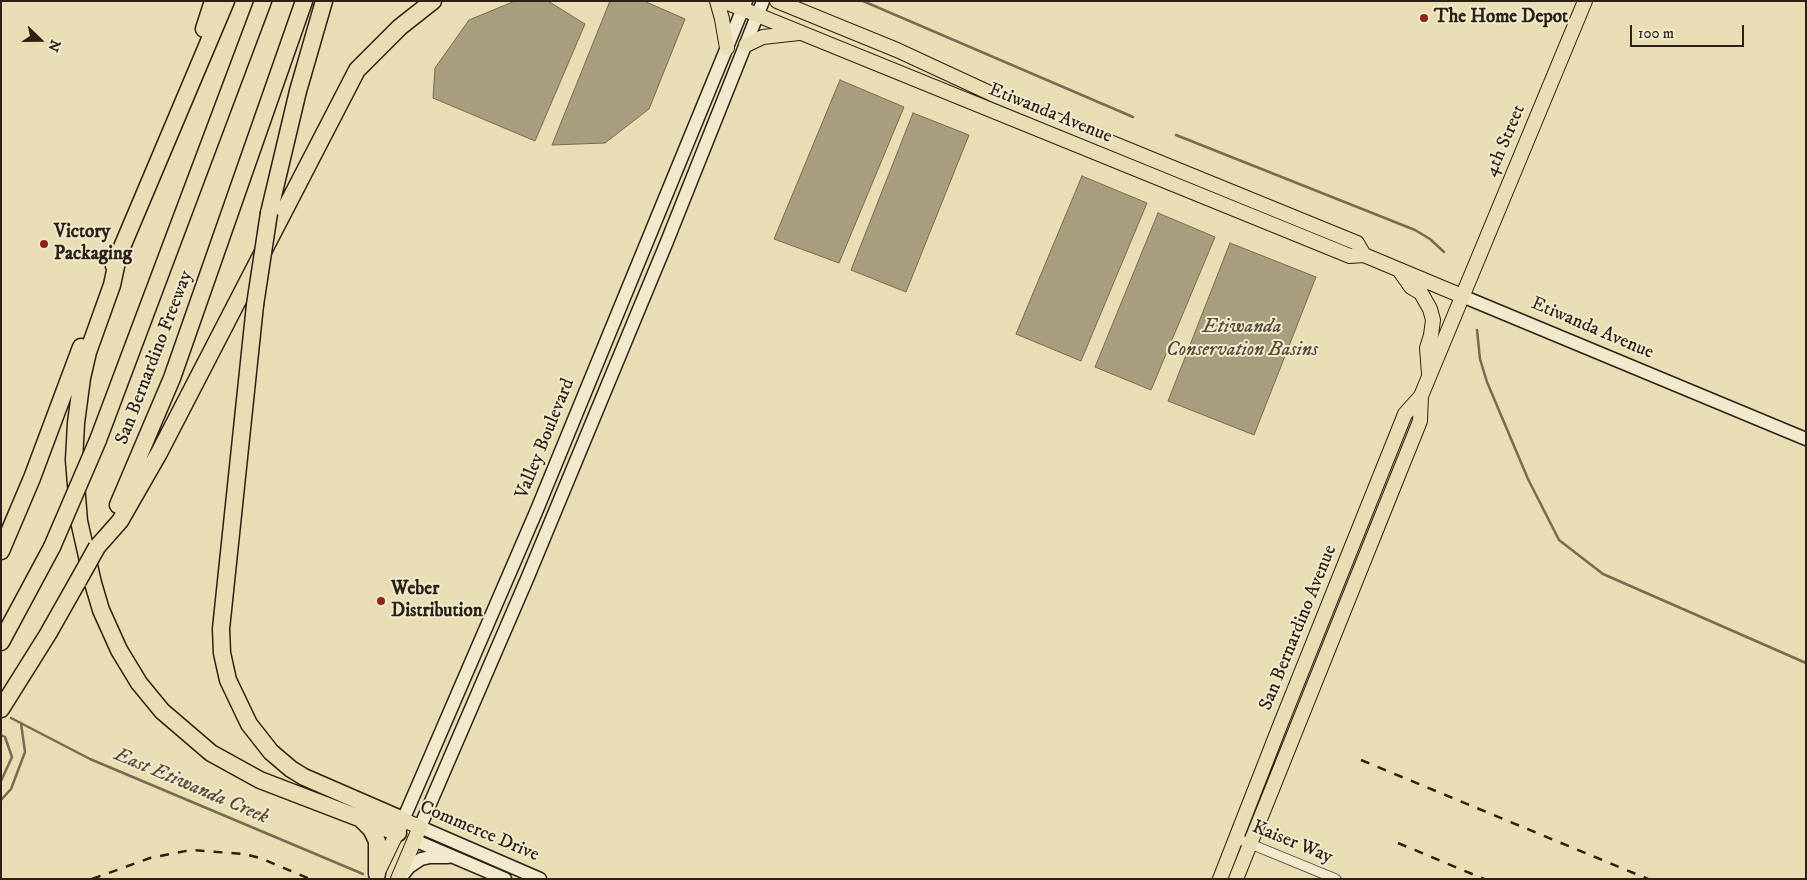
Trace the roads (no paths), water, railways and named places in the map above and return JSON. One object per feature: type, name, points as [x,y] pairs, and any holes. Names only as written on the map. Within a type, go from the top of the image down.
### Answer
[{"type":"highway","points":[[189,87],[192,67],[213,1]]},
{"type":"highway","points":[[1,551],[32,478],[87,332],[226,1]]},
{"type":"highway","name":"San Bernardino Freeway","points":[[1,642],[52,547],[98,440],[263,1]]},
{"type":"highway","name":"San Bernardino Freeway","points":[[1,709],[48,634],[122,498],[172,378],[304,1]]},
{"type":"highway","points":[[324,1],[298,91],[269,213],[255,304],[221,629],[222,653],[228,680],[249,724],[272,752],[291,769],[304,777],[400,826]]},
{"type":"highway","points":[[97,547],[120,521],[160,453],[357,70],[400,27],[433,1]]},
{"type":"highway","points":[[118,257],[112,285],[88,352],[79,400],[75,440],[75,470],[79,521],[93,583],[101,610],[119,650],[139,683],[162,711],[211,753],[247,774],[362,820],[400,826]]},
{"type":"highway","points":[[362,820],[383,850],[376,876]]},
{"type":"main road","points":[[717,1],[727,48]]},
{"type":"main road","name":"Etiwanda Avenue","points":[[723,1],[744,5],[758,15],[1350,256],[1364,255],[1806,439]]},
{"type":"main road","name":"Valley Boulevard","points":[[399,879],[410,861],[414,840],[552,518],[666,244],[763,1]]},
{"type":"main road","name":"Etiwanda Avenue","points":[[777,1],[881,43],[992,94],[1357,243],[1364,255]]},
{"type":"main road","name":"4th Street","points":[[1462,296],[1585,1]]},
{"type":"main road","name":"Valley Boulevard","points":[[383,850],[400,826],[536,512],[744,5]]},
{"type":"main road","points":[[746,45],[763,38],[800,32]]},
{"type":"main road","points":[[1400,270],[1411,287],[1421,293],[1433,320],[1427,348],[1429,378]]},
{"type":"main road","name":"San Bernardino Avenue","points":[[1220,879],[1405,414],[1421,396],[1462,296]]},
{"type":"main road","name":"San Bernardino Avenue","points":[[1236,879],[1420,421],[1421,396]]},
{"type":"main road","name":"Commerce Drive","points":[[400,826],[420,826],[540,879]]},
{"type":"main road","name":"Commerce Drive","points":[[400,826],[414,840],[505,879]]},
{"type":"main road","points":[[410,861],[430,856],[455,858]]},
{"type":"street","name":"Kaiser Way","points":[[1236,838],[1336,879]]},
{"type":"water","points":[[515,1],[548,1],[585,24],[535,141],[433,98],[435,68],[469,20]]},
{"type":"water","points":[[610,1],[644,1],[685,19],[649,109],[605,143],[552,145]]},
{"type":"water","points":[[840,80],[904,107],[839,263],[774,239]]},
{"type":"water","points":[[913,113],[969,135],[906,292],[851,270]]},
{"type":"water","points":[[1082,176],[1147,203],[1081,361],[1016,334]]},
{"type":"water","name":"Etiwanda Conservation Basins","points":[[1158,213],[1215,237],[1151,390],[1095,367]]},
{"type":"water","name":"Etiwanda Conservation Basins","points":[[1230,243],[1316,277],[1254,435],[1168,401]]},
{"type":"waterway","points":[[863,1],[1133,117]]},
{"type":"waterway","points":[[1176,135],[1415,230],[1430,239],[1444,252]]},
{"type":"waterway","points":[[1477,330],[1480,359],[1487,382],[1528,479],[1559,540],[1603,574],[1806,663]]},
{"type":"waterway","name":"East Etiwanda Creek","points":[[11,718],[90,759],[363,874]]},
{"type":"waterway","points":[[1,800],[11,789],[25,752],[21,723]]},
{"type":"waterway","points":[[1,735],[5,737],[12,757],[1,781]]},
{"type":"railway","points":[[1361,760],[1648,879]]},
{"type":"railway","points":[[1398,843],[1484,879]]},
{"type":"railway","points":[[92,879],[150,858],[191,850],[244,854],[260,858],[310,879]]},
{"type":"place","name":"The Home Depot","points":[[1424,18]]},
{"type":"place","name":"Victory Packaging","points":[[44,244]]},
{"type":"place","name":"Weber Distribution","points":[[381,601]]}]
